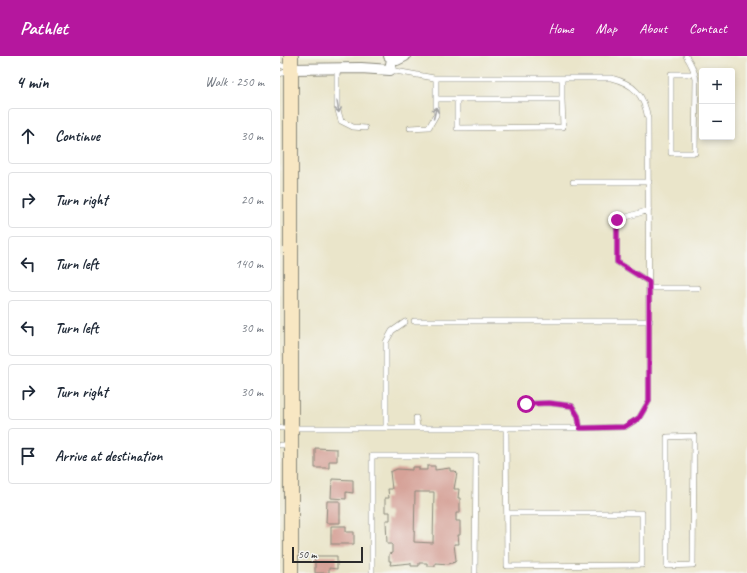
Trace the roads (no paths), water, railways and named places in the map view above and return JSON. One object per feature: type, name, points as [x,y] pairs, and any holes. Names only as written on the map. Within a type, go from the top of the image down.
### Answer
[{"type":"main road","points":[[286,66],[286,445],[291,573]]},
{"type":"street","points":[[286,66],[390,70],[390,57],[400,60],[405,56]]},
{"type":"lane","points":[[686,56],[695,74],[695,153],[671,153],[671,74],[695,74]]},
{"type":"lane","points":[[337,69],[337,107],[341,121],[353,127],[365,128]]},
{"type":"lane","points":[[286,428],[624,427],[639,418],[649,401],[650,285],[648,119],[646,105],[639,94],[622,81],[611,78],[436,78],[390,70]]},
{"type":"lane","points":[[410,128],[429,127],[436,115],[436,78]]},
{"type":"lane","points":[[457,99],[457,128],[563,127],[562,78]]},
{"type":"lane","points":[[437,99],[562,99]]},
{"type":"lane","points":[[572,182],[649,182]]},
{"type":"lane","points":[[649,210],[617,220],[617,262],[650,285],[698,288]]},
{"type":"lane","points":[[414,321],[650,321]]},
{"type":"lane","points":[[386,428],[386,342],[392,331],[405,322]]},
{"type":"lane","points":[[526,404],[549,403],[572,406],[578,416],[580,428]]},
{"type":"lane","points":[[416,418],[416,428]]},
{"type":"lane","points":[[506,428],[507,566],[642,565],[642,513],[507,513]]},
{"type":"lane","points":[[694,436],[693,565],[684,567],[667,566],[667,437],[694,436]]},
{"type":"lane","points":[[372,573],[372,456],[476,456],[475,573]]},
{"type":"lane","points":[[684,567],[684,573]]}]
